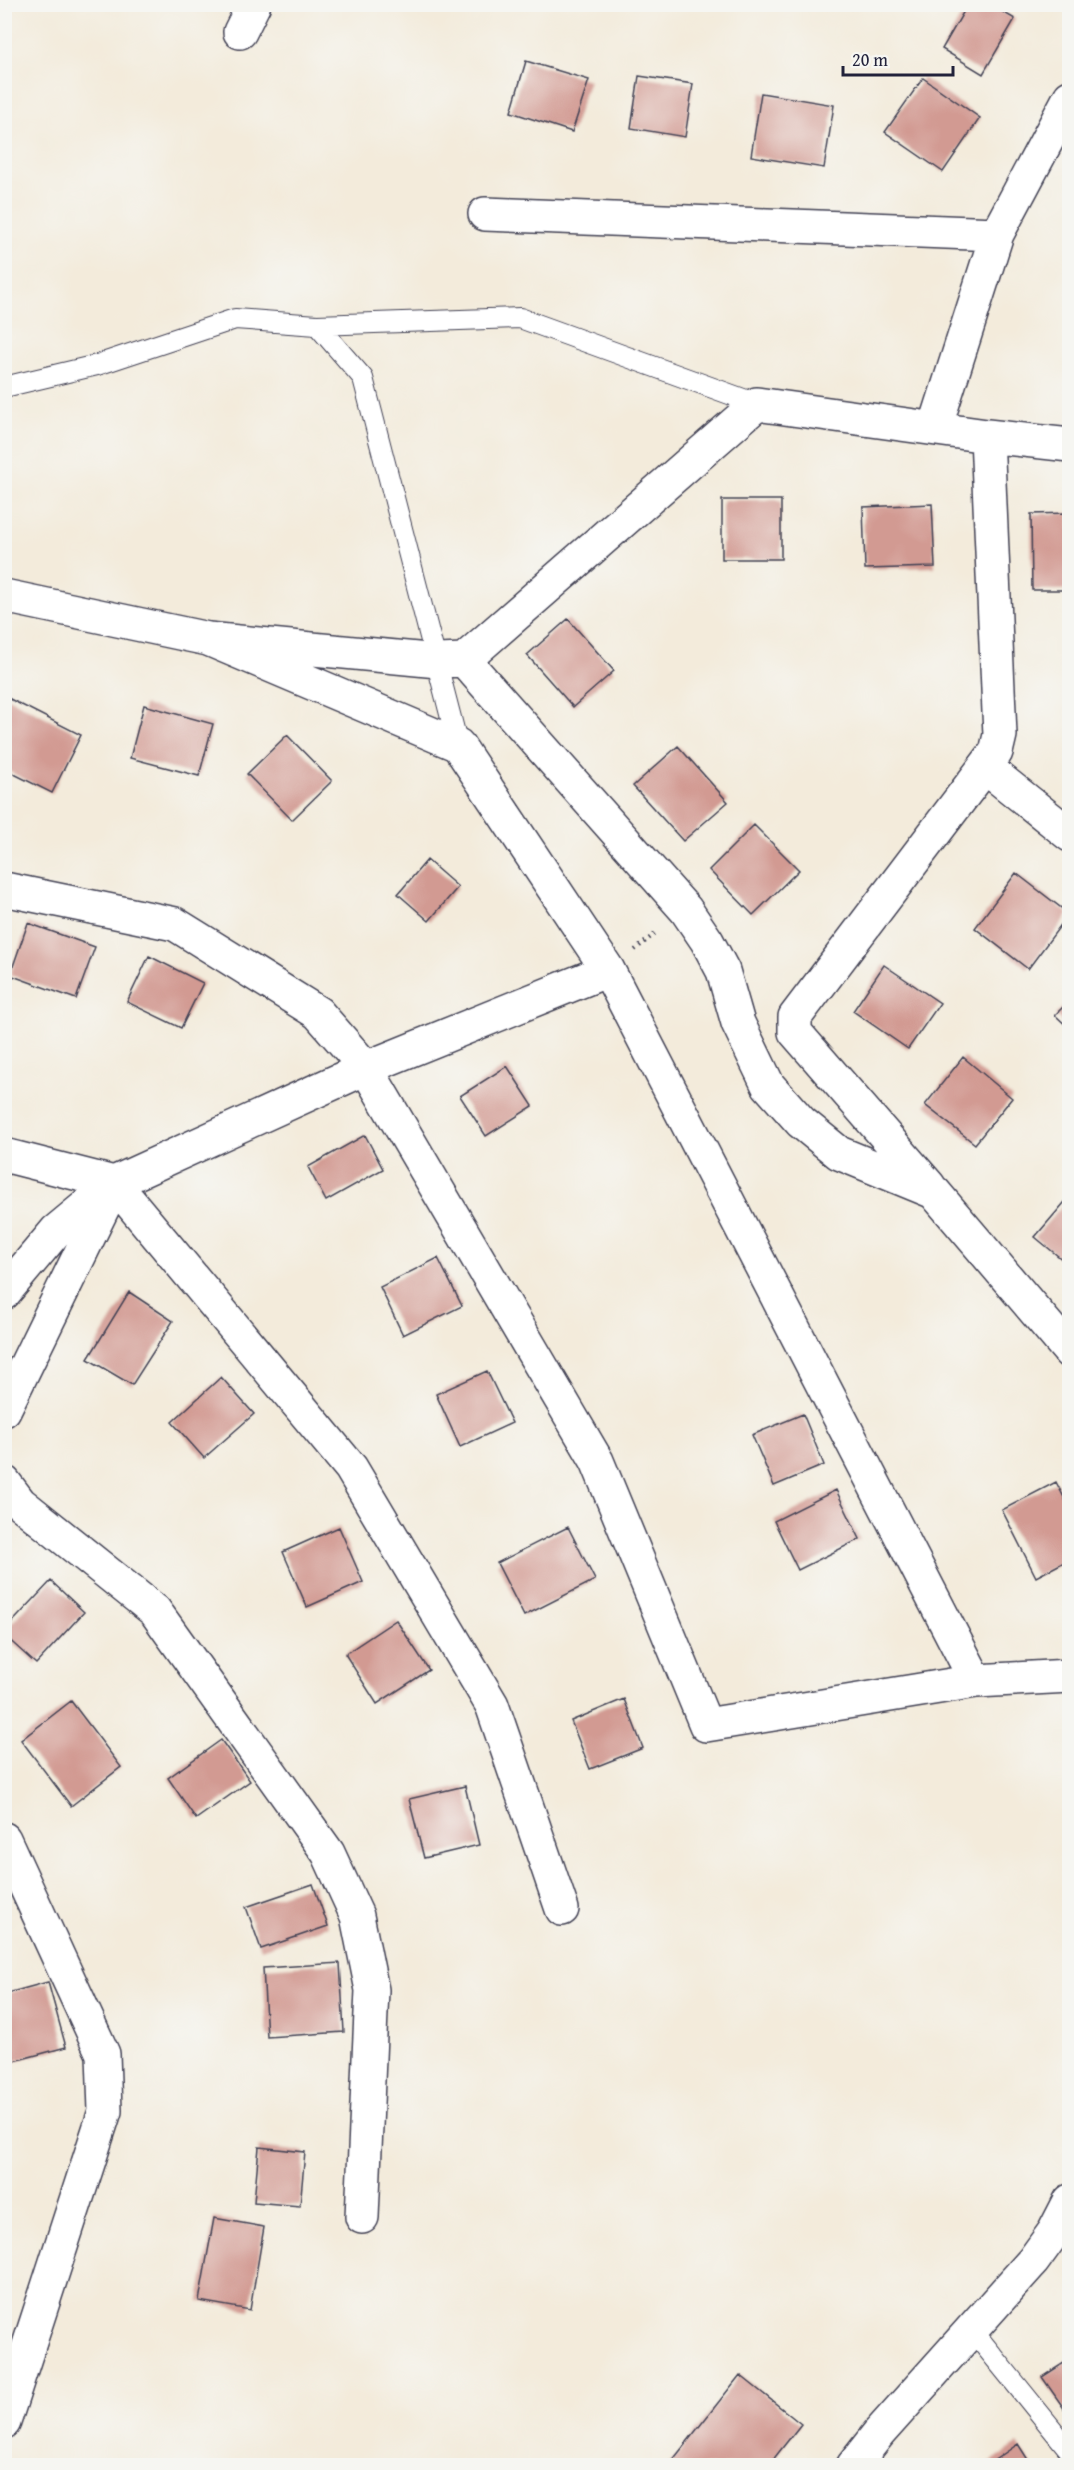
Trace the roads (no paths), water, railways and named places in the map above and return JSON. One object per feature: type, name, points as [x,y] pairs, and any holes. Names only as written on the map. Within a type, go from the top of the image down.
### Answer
[{"type":"street","points":[[935,428],[997,234],[1070,97]]},
{"type":"street","points":[[485,214],[997,234]]},
{"type":"street","points":[[451,660],[757,404],[987,436],[1070,445]]},
{"type":"street","points":[[987,436],[1000,735],[996,752],[795,1017],[794,1025],[795,1032],[1070,1352]]},
{"type":"street","points":[[4,596],[208,639],[451,660],[686,910],[707,941],[723,971],[738,1023],[768,1085],[801,1122],[839,1153],[934,1192]]},
{"type":"street","points":[[208,639],[458,745],[608,970],[976,1681]]},
{"type":"street","points":[[986,767],[1070,835]]},
{"type":"street","points":[[4,889],[175,924],[318,1013],[366,1068],[597,1461],[706,1725],[976,1681],[1070,1676]]},
{"type":"street","points":[[4,1293],[56,1231],[114,1183],[366,1068],[608,970]]},
{"type":"street","points":[[4,1155],[114,1183],[351,1468],[492,1705],[561,1909]]},
{"type":"street","points":[[4,1410],[114,1183]]},
{"type":"street","points":[[4,1482],[20,1503],[155,1611],[328,1853],[357,1916],[372,1990],[362,2217]]},
{"type":"street","points":[[4,1839],[103,2054],[105,2074],[105,2111],[4,2422]]},
{"type":"street","points":[[853,2466],[879,2433],[1034,2261],[1054,2232],[1070,2201]]},
{"type":"lane","points":[[4,387],[97,365],[235,319],[317,325],[520,318],[757,404]]},
{"type":"lane","points":[[317,325],[363,378],[451,660],[458,745]]},
{"type":"lane","points":[[972,2330],[1070,2451]]}]
